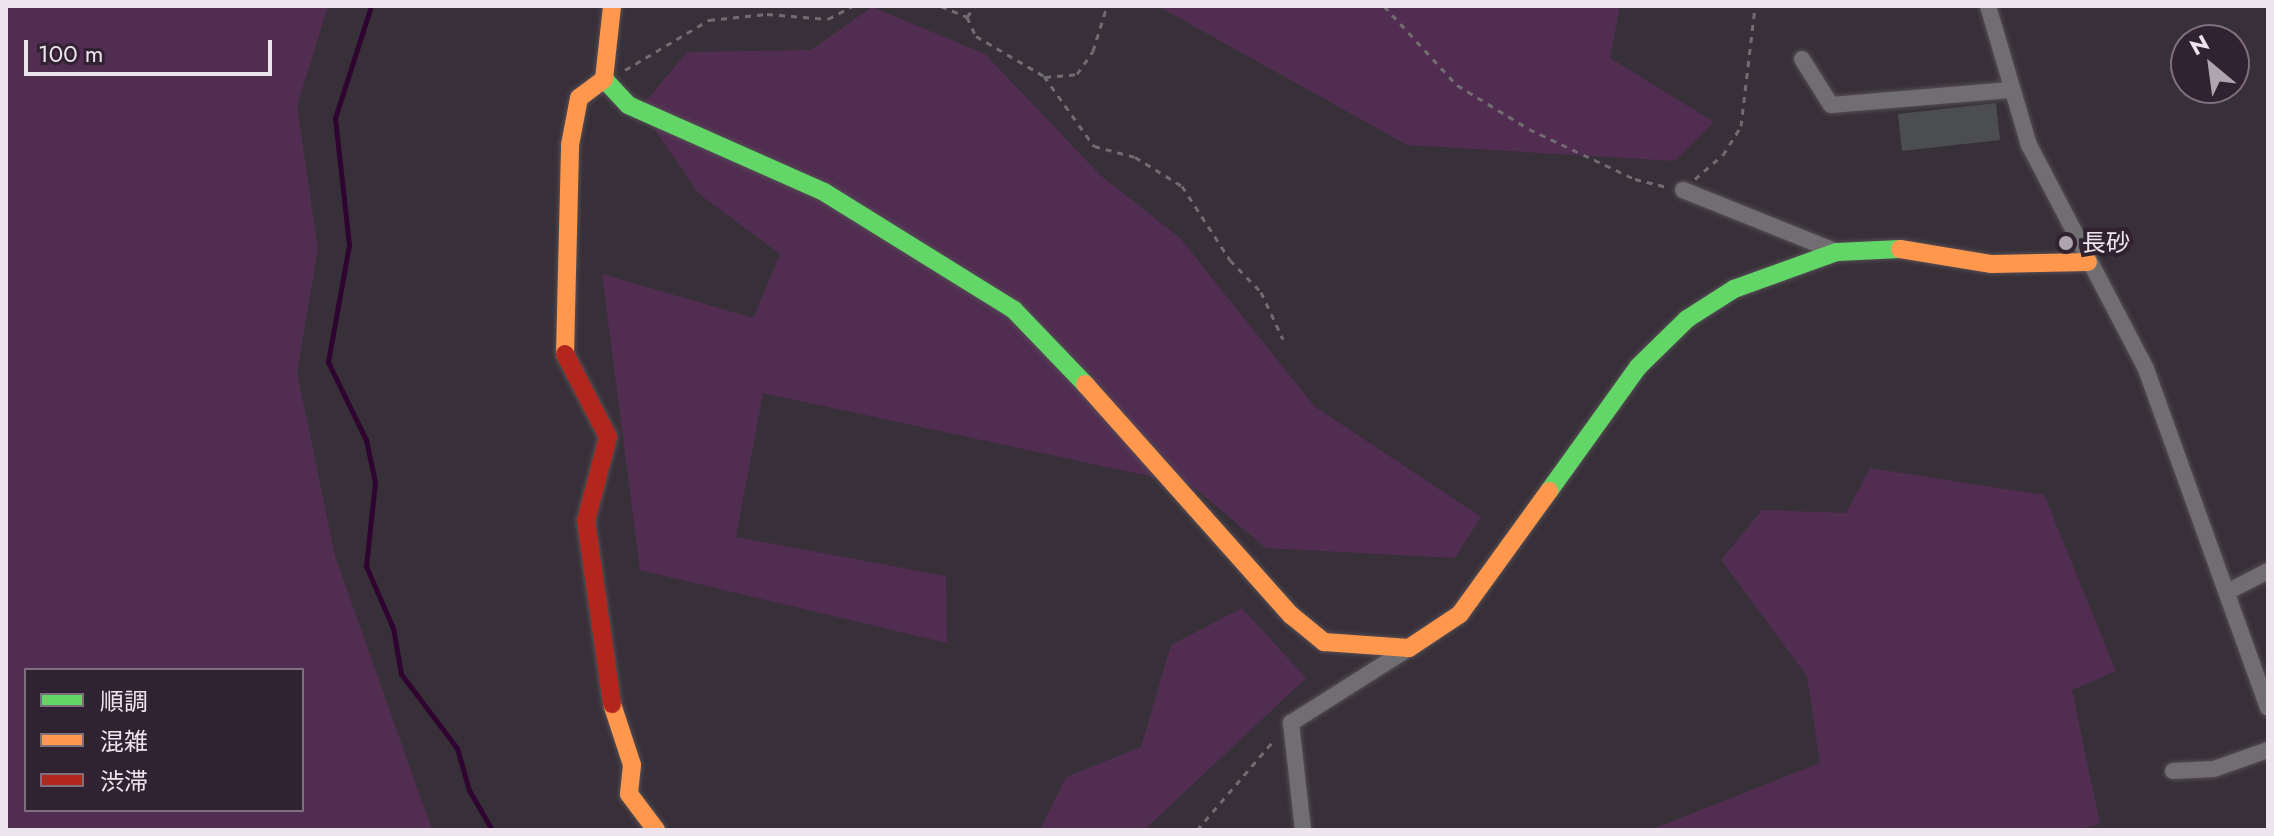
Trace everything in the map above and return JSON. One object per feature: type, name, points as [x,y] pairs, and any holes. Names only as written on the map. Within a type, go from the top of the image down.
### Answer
[{"type":"street","points":[[612,6],[606,80],[628,105],[824,192],[1014,310],[1159,462],[1291,615],[1324,642],[1409,648]]},
{"type":"street","points":[[1988,6],[2010,90],[2042,178],[2146,369],[2229,591],[2268,708]]},
{"type":"street","points":[[1802,59],[1831,105],[2010,90]]},
{"type":"street","points":[[606,80],[579,98],[570,145],[565,354],[571,376],[608,437],[586,521],[592,577],[607,688],[632,765],[629,794],[656,830]]},
{"type":"street","points":[[1683,190],[1837,252]]},
{"type":"street","points":[[1303,830],[1291,723],[1460,614],[1638,367],[1687,319],[1734,289],[1837,252],[1893,248],[1992,264],[2088,262]]},
{"type":"street","points":[[2229,591],[2268,571]]},
{"type":"street","points":[[2173,771],[2214,769],[2268,750]]},
{"type":"path","points":[[606,80],[709,20],[767,14],[828,19],[852,6]]},
{"type":"path","points":[[941,6],[967,17],[976,36],[1044,76],[1094,146],[1135,157],[1182,186],[1230,260],[1261,292],[1283,339]]},
{"type":"path","points":[[967,17],[975,6]]},
{"type":"path","points":[[1044,76],[1077,74],[1093,51],[1107,6]]},
{"type":"path","points":[[1384,6],[1457,85],[1529,129],[1635,179],[1683,190],[1723,155],[1741,126],[1755,6]]},
{"type":"path","points":[[1197,830],[1291,723]]},
{"type":"shaded area","points":[[6,6],[328,6],[297,106],[318,249],[297,372],[335,556],[432,830],[6,830]]},
{"type":"shaded area","points":[[1158,6],[1620,6],[1610,58],[1714,122],[1675,161],[1407,145]]},
{"type":"shaded area","points":[[872,7],[985,54],[1100,175],[1180,238],[1315,407],[1481,517],[1455,558],[1266,548],[1191,485],[763,393],[736,537],[946,576],[947,643],[640,570],[602,274],[753,318],[780,254],[699,194],[640,108],[687,52],[811,50]]},
{"type":"shaded area","points":[[1870,468],[2044,495],[2116,671],[2072,690],[2100,824],[2075,830],[1650,830],[1820,763],[1807,676],[1721,560],[1762,510],[1846,513]]},
{"type":"shaded area","points":[[1242,608],[1306,678],[1144,830],[1040,830],[1066,777],[1141,747],[1171,645]]},
{"type":"building","points":[[1996,103],[2000,140],[1902,151],[1898,114]]},
{"type":"waterway","points":[[371,6],[335,118],[349,245],[328,362],[366,440],[375,482],[366,566],[393,628],[401,674],[457,748],[469,790],[492,830]]},
{"type":"traffic: fast","points":[[604,79],[628,105],[824,192],[1014,310],[1085,384]]},
{"type":"traffic: fast","points":[[1549,491],[1638,367],[1687,319],[1734,289],[1837,252],[1900,249]]},
{"type":"traffic: slow","points":[[565,354],[570,145],[579,98],[604,79],[612,6]]},
{"type":"traffic: slow","points":[[1900,249],[1992,264],[2088,262]]},
{"type":"traffic: slow","points":[[1085,384],[1291,615],[1324,642],[1409,648],[1460,614],[1549,491]]},
{"type":"traffic: slow","points":[[612,704],[632,765],[629,794],[656,830]]},
{"type":"traffic: jam","points":[[565,354],[608,437],[586,521],[612,704]]},
{"type":"place","name":"長砂","points":[[2066,243]]}]
